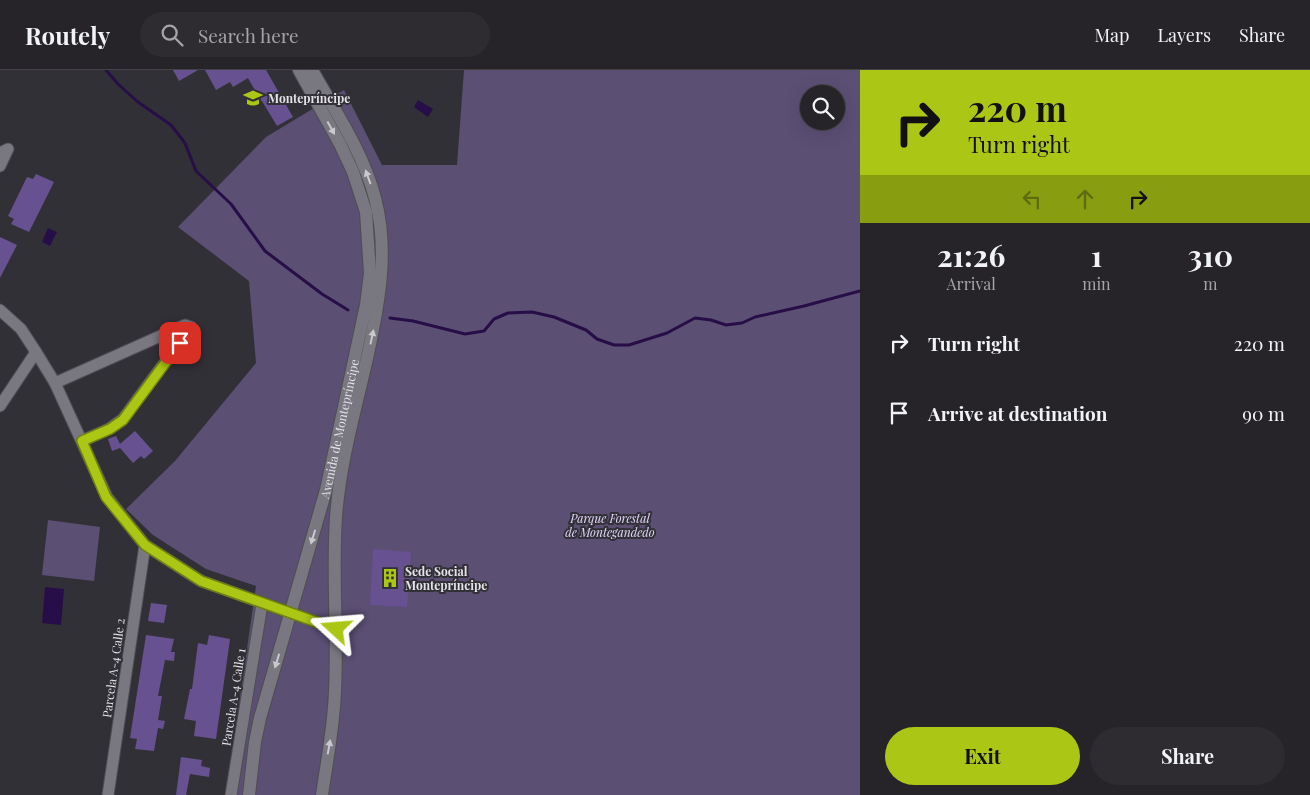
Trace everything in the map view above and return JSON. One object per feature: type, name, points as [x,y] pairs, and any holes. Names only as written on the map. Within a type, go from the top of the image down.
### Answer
[{"type":"street","name":"Avenida de Montepríncipe","points":[[248,795],[260,718],[326,490],[366,306],[370,274],[366,212],[353,172],[340,144],[299,70]]},
{"type":"street","name":"Avenida de Montepríncipe","points":[[312,70],[353,141],[375,198],[382,239],[382,276],[377,314],[351,430],[336,519],[336,689],[322,795]]},
{"type":"street","points":[[0,152],[8,149],[0,166]]},
{"type":"street","points":[[0,310],[21,330],[36,352],[55,383],[106,497],[145,545],[201,581],[336,629]]},
{"type":"street","points":[[55,383],[185,325],[191,327],[123,420],[110,429],[82,441]]},
{"type":"street","points":[[0,406],[36,352]]},
{"type":"street","name":"Parcela A-4 Calle 2","points":[[108,795],[145,545]]},
{"type":"street","name":"Parcela A-4 Calle 1","points":[[231,795],[262,604]]},
{"type":"green space","name":"Parque Forestal de Montegandedo","points":[[464,70],[860,70],[860,795],[226,795],[256,586],[206,569],[153,535],[126,509],[175,461],[256,363],[249,281],[178,227],[266,137],[344,90],[382,165],[457,165]]},
{"type":"green space","points":[[48,520],[100,527],[94,581],[42,575]]},
{"type":"shaded area","points":[[418,100],[433,109],[428,117],[414,107]]},
{"type":"shaded area","points":[[48,228],[57,232],[50,246],[42,242]]},
{"type":"shaded area","points":[[45,587],[64,589],[61,625],[42,623]]},
{"type":"building","points":[[173,70],[198,70],[179,81]]},
{"type":"building","points":[[205,70],[266,70],[293,117],[277,126],[262,101],[259,102],[255,95],[257,94],[248,78],[233,87],[230,82],[216,90]]},
{"type":"building","points":[[36,174],[54,182],[29,232],[11,224],[14,219],[8,216],[27,177],[33,179]]},
{"type":"building","points":[[0,237],[17,245],[0,278]]},
{"type":"building","points":[[135,431],[153,451],[144,459],[141,456],[133,463],[120,448],[112,451],[108,439],[116,436],[120,444]]},
{"type":"building","name":"Sede Social Montepríncipe","points":[[373,549],[411,552],[407,607],[370,605]]},
{"type":"building","points":[[151,603],[167,605],[164,623],[148,621]]},
{"type":"building","points":[[146,635],[174,639],[171,652],[175,652],[174,661],[165,660],[158,696],[162,696],[158,720],[165,721],[163,729],[158,728],[154,751],[135,749],[137,739],[130,738]]},
{"type":"building","points":[[209,635],[230,639],[216,739],[194,736],[196,721],[184,719],[190,689],[192,689],[198,643],[207,645]]},
{"type":"building","points":[[181,757],[202,760],[201,766],[210,768],[209,777],[190,774],[186,795],[176,795]]},
{"type":"waterway","points":[[106,70],[138,102],[171,125],[185,143],[196,171],[231,204],[265,251],[322,294],[348,310]]},
{"type":"waterway","points":[[390,318],[413,321],[465,334],[484,331],[494,319],[508,313],[532,312],[554,317],[586,330],[597,339],[614,345],[629,345],[667,333],[695,318],[711,320],[726,325],[742,323],[755,317],[860,291]]},
{"type":"place","name":"Montepríncipe","points":[[253,98]]},
{"type":"place","name":"Sede Social Montepríncipe","points":[[390,578]]},
{"type":"route","points":[[180,343],[123,420],[110,429],[82,441],[106,497],[145,545],[201,581],[336,629]]}]
